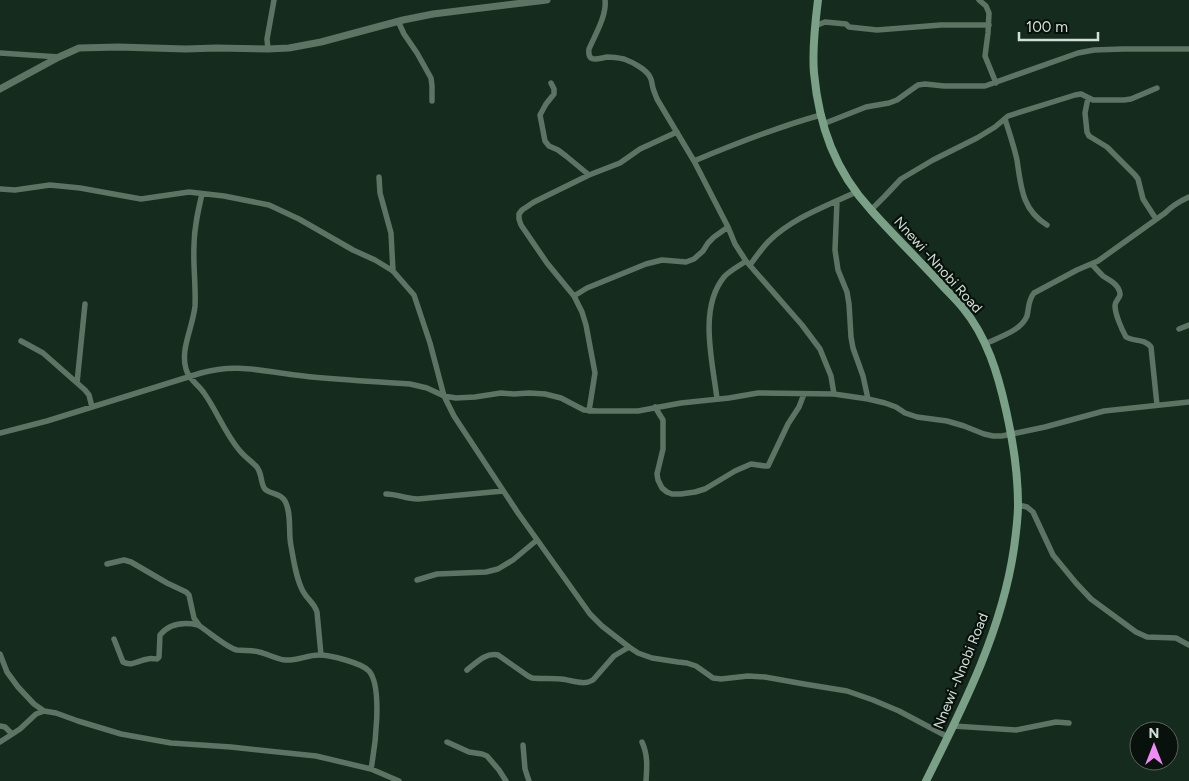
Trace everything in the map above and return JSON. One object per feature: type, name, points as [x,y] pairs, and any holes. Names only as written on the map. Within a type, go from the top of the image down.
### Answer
[{"type":"main road","name":"Nnewi -Nnobi Road","points":[[818,0],[815,26],[814,71],[823,124],[838,165],[870,210],[964,308],[980,332],[1001,386],[1011,434],[1018,505],[1010,573],[998,617],[979,668],[926,781]]},
{"type":"street","points":[[268,49],[267,40],[274,0]]},
{"type":"street","points":[[0,89],[79,48],[268,49],[296,47],[433,14],[547,0]]},
{"type":"street","points":[[605,0],[606,7],[589,49],[588,54],[590,58],[617,57],[644,70],[650,76],[658,99],[694,161],[728,226],[735,244],[748,263],[802,325],[820,349],[831,376],[834,394]]},
{"type":"street","points":[[979,0],[986,6],[989,13],[985,56],[996,83]]},
{"type":"street","points":[[398,21],[431,78],[432,101]]},
{"type":"street","points":[[815,26],[825,22],[877,30],[989,25]]},
{"type":"street","points":[[823,124],[866,107],[897,100],[918,85],[985,86],[1078,53],[1094,50],[1189,49]]},
{"type":"street","points":[[0,52],[59,57]]},
{"type":"street","points":[[552,82],[554,94],[540,115],[543,137],[549,146],[558,150],[589,175]]},
{"type":"street","points":[[870,210],[901,179],[933,160],[977,138],[1008,116],[1075,95],[1081,94],[1093,100],[1124,100],[1157,88]]},
{"type":"street","points":[[1088,98],[1085,114],[1089,136],[1107,147],[1135,175],[1143,199],[1156,219]]},
{"type":"street","points":[[694,161],[786,124],[821,115]]},
{"type":"street","points":[[1005,119],[1016,156],[1019,181],[1025,199],[1033,214],[1047,225]]},
{"type":"street","points":[[589,411],[595,373],[582,312],[574,296],[547,263],[521,225],[519,214],[534,202],[589,175],[620,163],[646,146],[678,132]]},
{"type":"street","points":[[379,177],[380,193],[391,232],[393,271]]},
{"type":"street","points":[[0,189],[15,190],[50,185],[80,188],[141,199],[189,192],[224,196],[270,205],[375,260],[393,271],[414,295],[433,352],[444,396],[454,416],[537,540],[590,614],[602,626],[638,653],[652,658],[687,663],[696,666],[713,678],[765,676],[847,691],[873,700],[948,737]]},
{"type":"street","points":[[717,399],[710,351],[710,308],[723,278],[748,263],[770,240],[795,220],[856,192]]},
{"type":"street","points":[[202,194],[195,226],[195,304],[184,359],[189,376],[206,395],[239,451],[259,468],[265,490],[280,496],[286,504],[290,542],[298,576],[305,594],[315,605],[317,612],[320,655]]},
{"type":"street","points":[[985,344],[1015,329],[1022,323],[1034,293],[1106,256],[1179,202],[1189,197]]},
{"type":"street","points":[[837,201],[835,250],[838,270],[847,292],[853,348],[863,376],[868,399]]},
{"type":"street","points":[[574,296],[593,285],[646,264],[662,260],[686,262],[694,259],[714,237],[728,226]]},
{"type":"street","points":[[1092,264],[1102,275],[1114,282],[1118,287],[1120,297],[1116,302],[1115,308],[1126,337],[1132,340],[1143,340],[1151,346],[1157,405]]},
{"type":"street","points":[[77,383],[85,304]]},
{"type":"street","points":[[1179,329],[1189,325]]},
{"type":"street","points":[[21,341],[43,353],[85,390],[89,395],[92,407]]},
{"type":"street","points":[[0,433],[47,421],[213,369],[235,368],[295,375],[410,384],[427,388],[444,396],[464,398],[501,393],[545,394],[561,398],[589,411],[638,411],[681,402],[758,393],[834,394],[885,403],[917,417],[964,426],[993,436],[1002,436],[1058,424],[1104,411],[1189,402]]},
{"type":"street","points":[[656,407],[661,416],[663,427],[663,449],[657,474],[658,480],[662,488],[667,492],[680,494],[705,489],[751,464],[768,466],[804,394]]},
{"type":"street","points":[[386,494],[394,494],[409,499],[503,491]]},
{"type":"street","points":[[1018,505],[1027,507],[1034,512],[1053,555],[1091,599],[1136,632],[1147,637],[1176,638],[1189,645]]},
{"type":"street","points":[[417,580],[437,574],[486,572],[498,569],[513,560],[537,540]]},
{"type":"street","points":[[107,564],[124,560],[131,562],[186,592],[189,595],[194,618],[199,625],[236,650],[259,652],[286,660],[320,655],[353,662],[365,667],[373,678],[377,714],[371,769]]},
{"type":"street","points":[[114,639],[120,658],[125,664],[129,665],[159,657],[160,635],[168,627],[177,624],[199,625]]},
{"type":"street","points":[[466,670],[481,658],[494,654],[532,678],[563,679],[582,683],[593,680],[614,656],[629,647]]},
{"type":"street","points":[[0,654],[7,672],[18,687],[34,704],[44,711],[56,713],[121,734],[171,743],[316,756],[371,769],[399,781]]},
{"type":"street","points":[[0,742],[20,729],[36,714],[44,711]]},
{"type":"street","points":[[953,726],[1016,730],[1056,722],[1069,723]]},
{"type":"street","points":[[0,726],[12,734]]},
{"type":"street","points":[[447,742],[469,752],[486,756],[506,781]]},
{"type":"street","points":[[642,742],[647,758],[646,781]]},
{"type":"street","points":[[523,745],[525,769],[529,781]]}]
